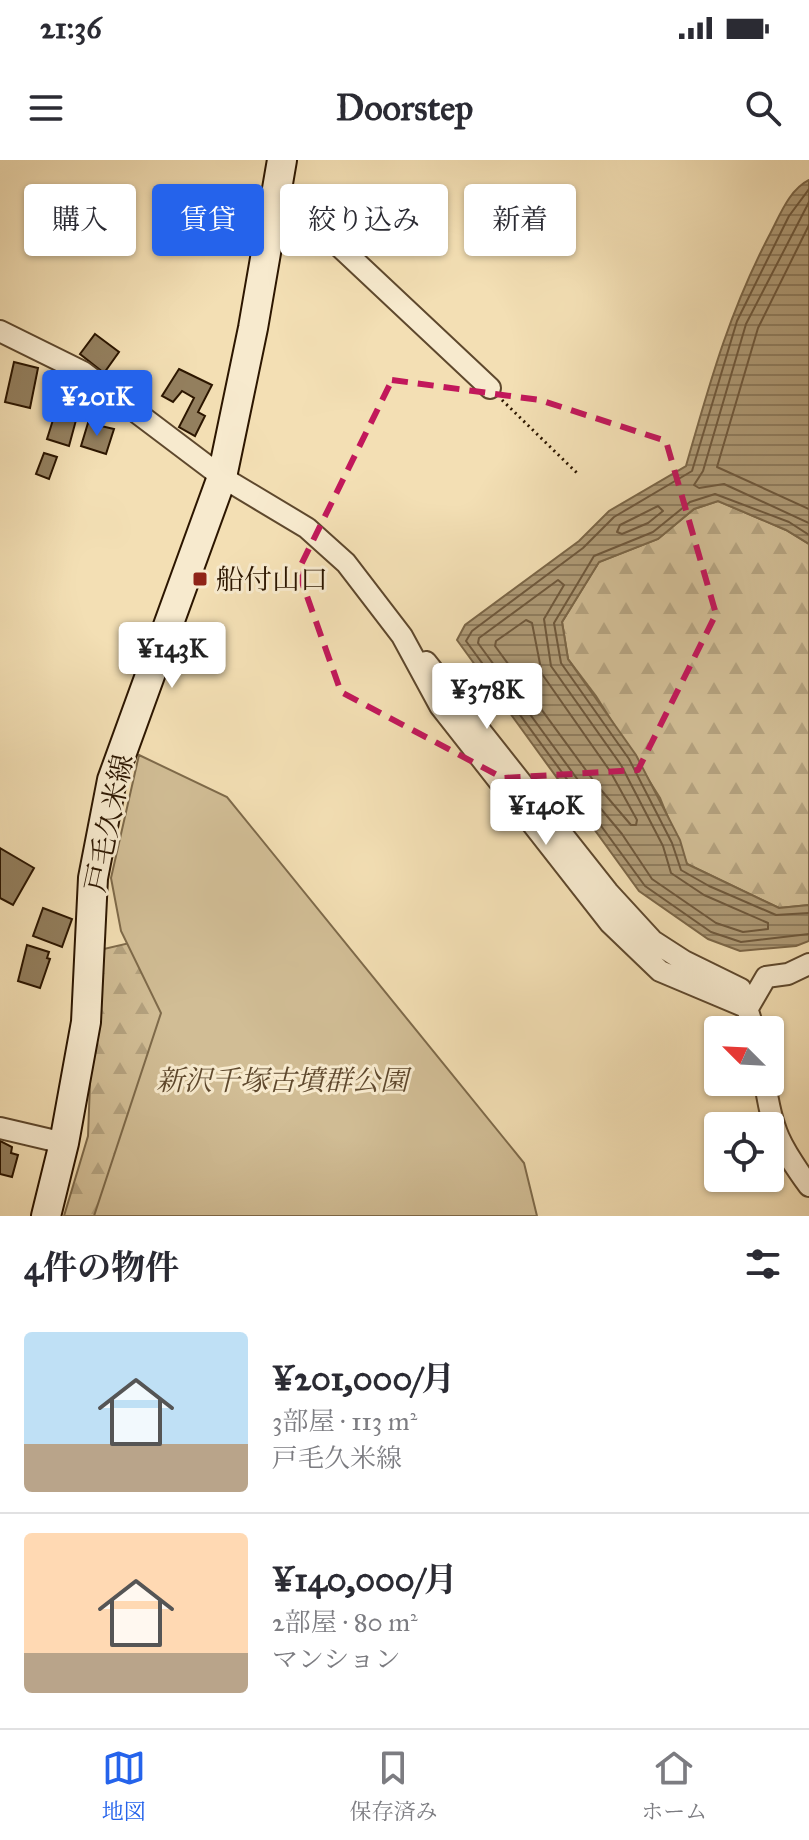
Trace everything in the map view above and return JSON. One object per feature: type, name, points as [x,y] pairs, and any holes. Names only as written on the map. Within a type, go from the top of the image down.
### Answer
[{"type":"main road","name":"戸毛久米線","points":[[46,1216],[64,1143],[86,1022],[93,878],[112,780],[222,477],[253,328],[282,160]]},
{"type":"street","points":[[274,198],[292,202],[490,388]]},
{"type":"street","points":[[0,331],[83,372],[222,477],[307,528],[346,563],[402,636],[455,694],[608,892],[653,941],[684,961],[741,989],[750,1016]]},
{"type":"street","points":[[748,1008],[766,977],[788,974],[809,964]]},
{"type":"street","points":[[767,1096],[780,1146],[809,1186]]},
{"type":"street","points":[[0,1128],[64,1143]]},
{"type":"path","points":[[490,388],[577,473]]},
{"type":"highlighted area","points":[[392,380],[540,400],[666,441],[716,614],[638,770],[503,778],[341,692],[298,571]]},
{"type":"green space","points":[[718,501],[786,530],[809,544],[809,905],[779,908],[687,864],[660,798],[596,696],[568,659],[562,622],[599,562],[658,539],[694,509]]},
{"type":"green space","name":"新沢千塚古墳群公園","points":[[139,755],[227,797],[524,1163],[537,1216],[94,1216],[161,1013],[121,931],[111,878]]},
{"type":"green space","points":[[138,941],[398,1216],[64,1216],[88,1136],[95,951]]},
{"type":"water","points":[[809,180],[809,544],[786,530],[718,501],[694,509],[658,539],[599,562],[562,622],[568,659],[636,755],[680,840],[687,864],[779,908],[809,905],[809,941],[796,946],[740,951],[708,939],[639,891],[457,640],[465,625],[579,541],[609,511],[686,466],[712,376],[743,291],[786,204],[796,190]]},
{"type":"building","points":[[95,334],[119,352],[104,373],[80,354]]},
{"type":"building","points":[[14,362],[38,368],[30,408],[5,402]]},
{"type":"building","points":[[179,369],[212,385],[198,412],[205,416],[195,436],[179,427],[194,398],[182,391],[173,402],[162,396]]},
{"type":"building","points":[[65,379],[95,390],[91,401],[61,390]]},
{"type":"building","points":[[62,391],[82,398],[69,446],[47,439]]},
{"type":"building","points":[[88,423],[114,429],[106,454],[81,446]]},
{"type":"building","points":[[44,453],[57,457],[49,479],[36,474]]},
{"type":"building","points":[[0,848],[34,868],[13,905],[0,898]]},
{"type":"building","points":[[43,908],[72,919],[62,947],[33,936]]},
{"type":"building","points":[[27,945],[49,952],[47,958],[50,959],[40,988],[18,981]]},
{"type":"building","points":[[0,1141],[12,1147],[11,1153],[18,1155],[12,1177],[0,1174]]},
{"type":"place","name":"船付山口","points":[[200,579]]}]
